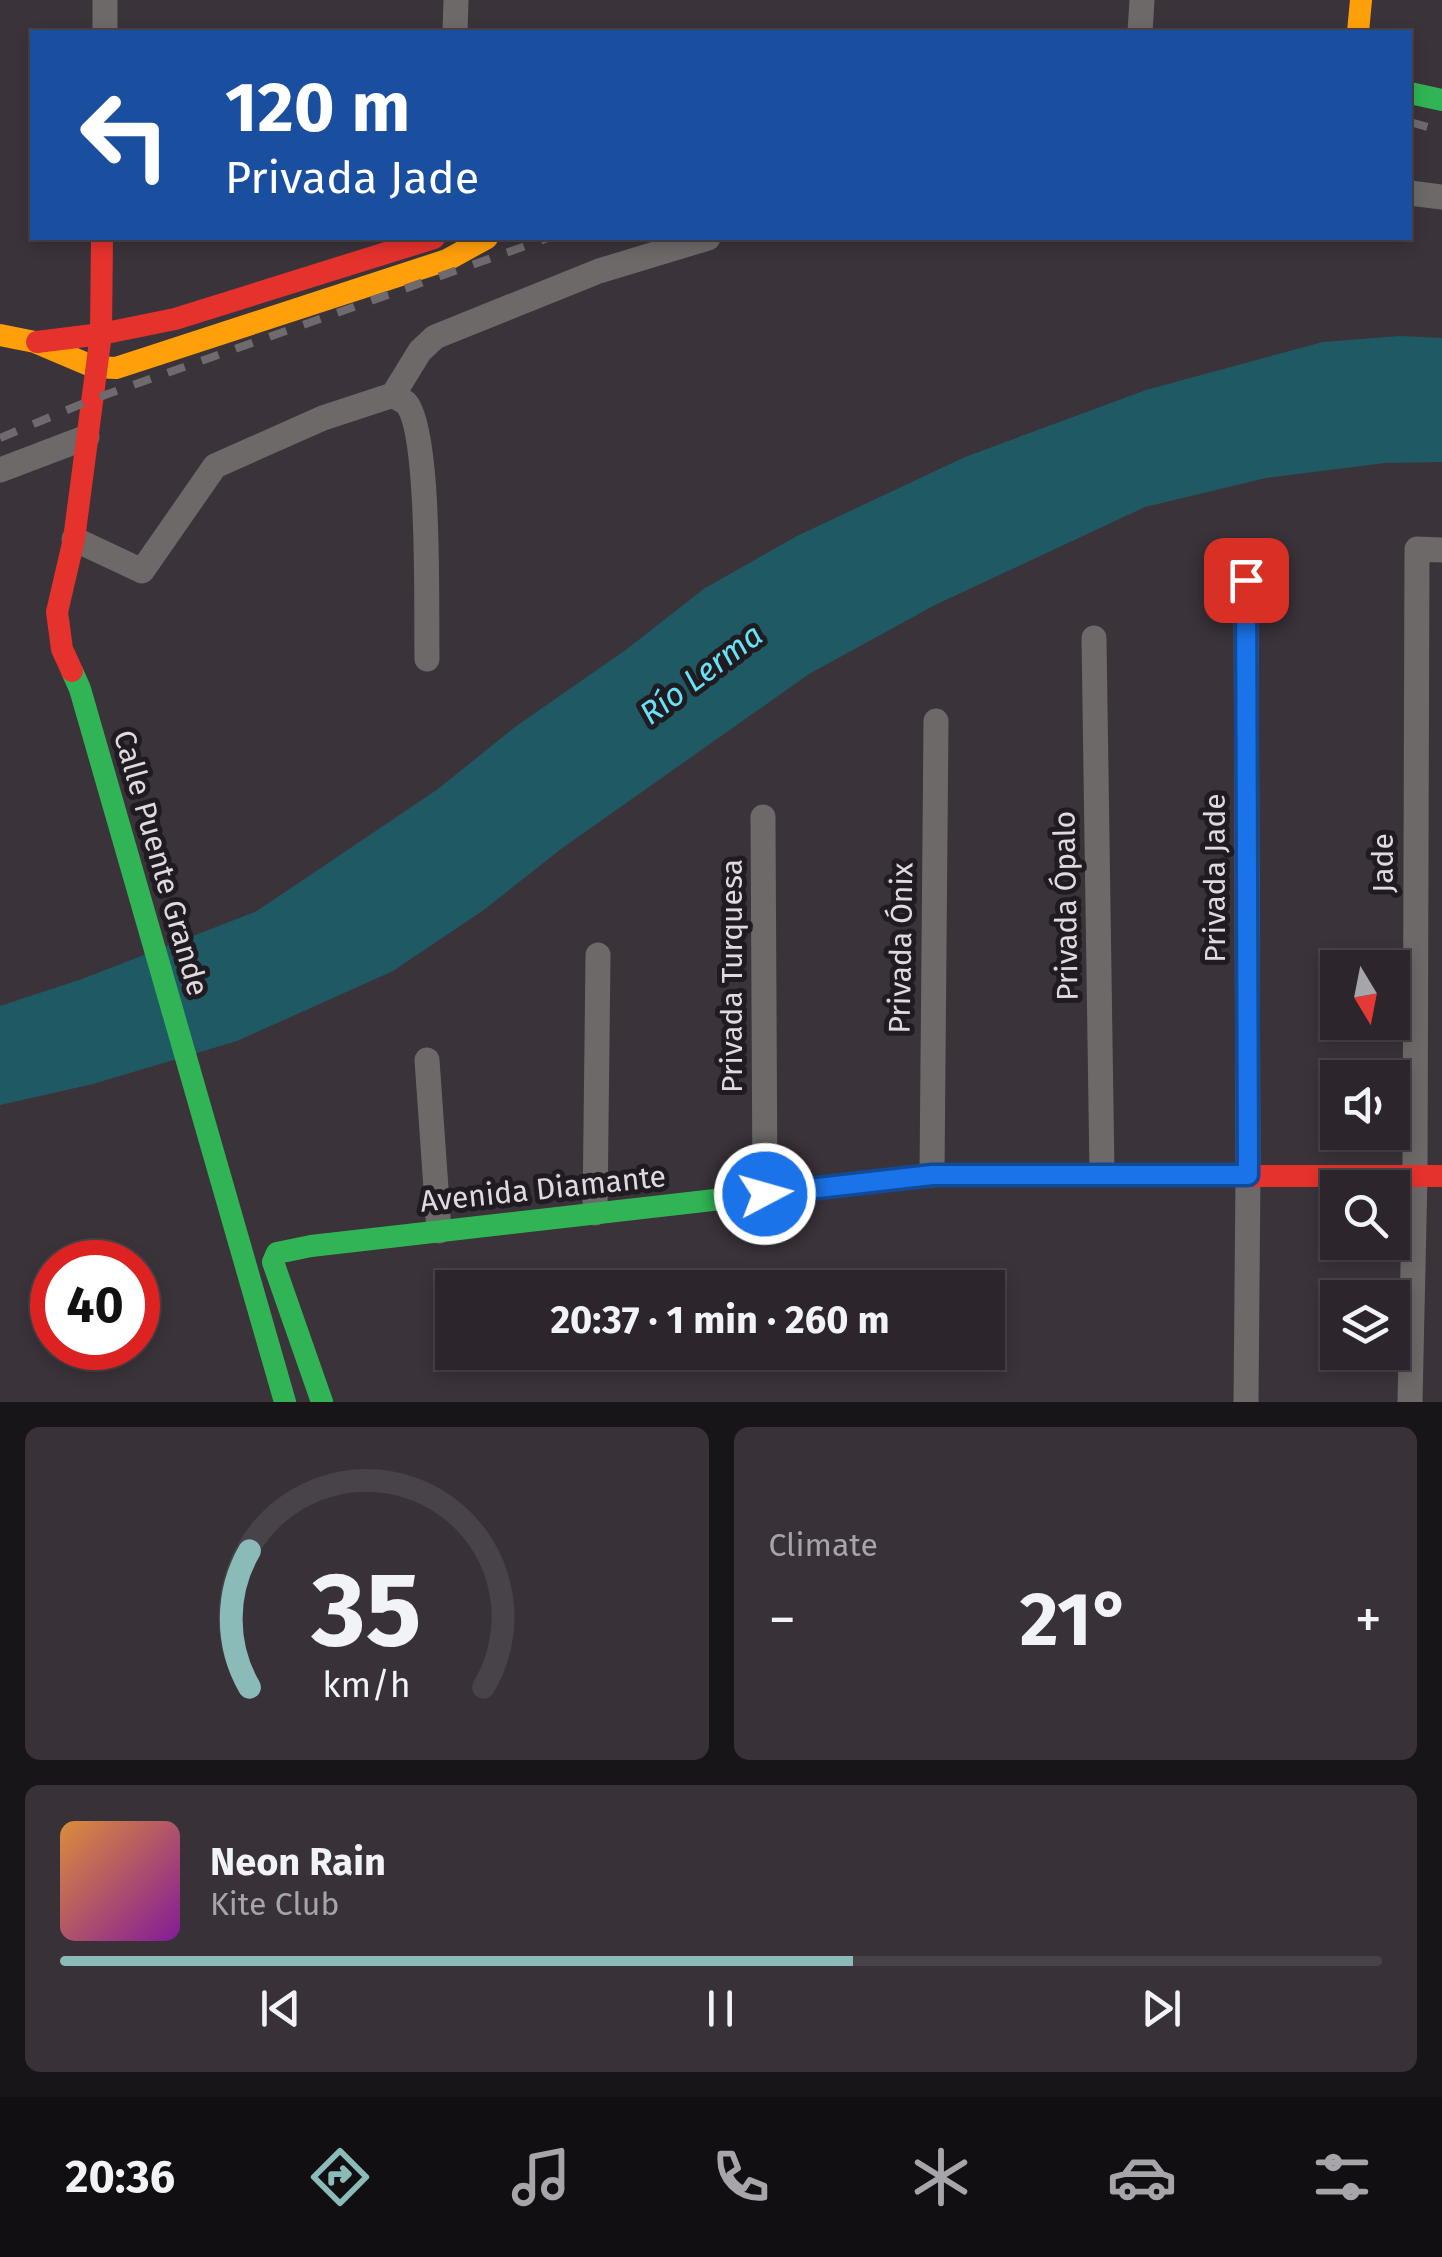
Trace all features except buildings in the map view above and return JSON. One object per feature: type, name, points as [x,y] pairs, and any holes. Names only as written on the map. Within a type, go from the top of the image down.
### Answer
[{"type":"street","points":[[105,0],[105,30]]},
{"type":"street","points":[[455,30],[456,0]]},
{"type":"street","points":[[1140,30],[1142,0]]},
{"type":"street","points":[[1358,30],[1360,0]]},
{"type":"street","points":[[1412,93],[1442,100]]},
{"type":"street","points":[[1412,193],[1442,197]]},
{"type":"street","name":"Calle Puente Grande","points":[[102,240],[100,334],[74,540],[57,612],[62,649],[80,689],[284,1402]]},
{"type":"street","points":[[35,342],[175,319],[428,240]]},
{"type":"street","points":[[0,334],[35,342],[94,368],[116,368],[479,240]]},
{"type":"street","points":[[74,540],[142,571],[215,466],[323,418],[392,395],[420,351],[436,337],[599,271],[701,240]]},
{"type":"street","points":[[392,395],[406,403],[415,422],[424,487],[426,660]]},
{"type":"street","points":[[0,470],[87,436]]},
{"type":"street","name":"Jade","points":[[1410,1402],[1430,550]]},
{"type":"street","name":"Privada Jade","points":[[1246,580],[1246,1402]]},
{"type":"street","name":"Privada Ópalo","points":[[1094,638],[1102,1174]]},
{"type":"street","name":"Privada Ónix","points":[[932,1175],[936,722]]},
{"type":"street","name":"Privada Turquesa","points":[[764,817],[765,1194]]},
{"type":"street","points":[[595,1214],[598,956]]},
{"type":"street","points":[[427,1060],[439,1231]]},
{"type":"street","name":"Avenida Diamante","points":[[322,1402],[273,1262],[278,1253],[310,1246],[932,1175],[1442,1176]]},
{"type":"water","name":"Río Lerma","points":[[1400,336],[1442,338],[1442,462],[1385,463],[1266,478],[1145,507],[935,605],[809,674],[393,971],[237,1041],[93,1084],[0,1105],[0,1006],[82,979],[257,911],[438,789],[515,727],[627,649],[705,588],[797,536],[965,457],[1146,390],[1323,342]]},
{"type":"railway","points":[[1412,123],[1442,131]]},
{"type":"railway","points":[[0,438],[91,400],[542,240]]},
{"type":"traffic: fast","points":[[1412,93],[1442,100]]},
{"type":"traffic: fast","points":[[72,671],[285,1402]]},
{"type":"traffic: fast","points":[[322,1402],[273,1262],[277,1253],[932,1175],[1241,1176]]},
{"type":"traffic: slow","points":[[1358,30],[1361,0]]},
{"type":"traffic: slow","points":[[0,335],[35,342],[94,367],[116,368],[447,260],[483,240]]},
{"type":"traffic: jam","points":[[72,671],[62,649],[57,612],[74,539],[101,334],[102,240]]},
{"type":"traffic: jam","points":[[37,342],[175,319],[428,240]]},
{"type":"traffic: jam","points":[[1241,1176],[1442,1176]]},
{"type":"route","points":[[765,1194],[932,1175],[1248,1175],[1246,580]]}]
